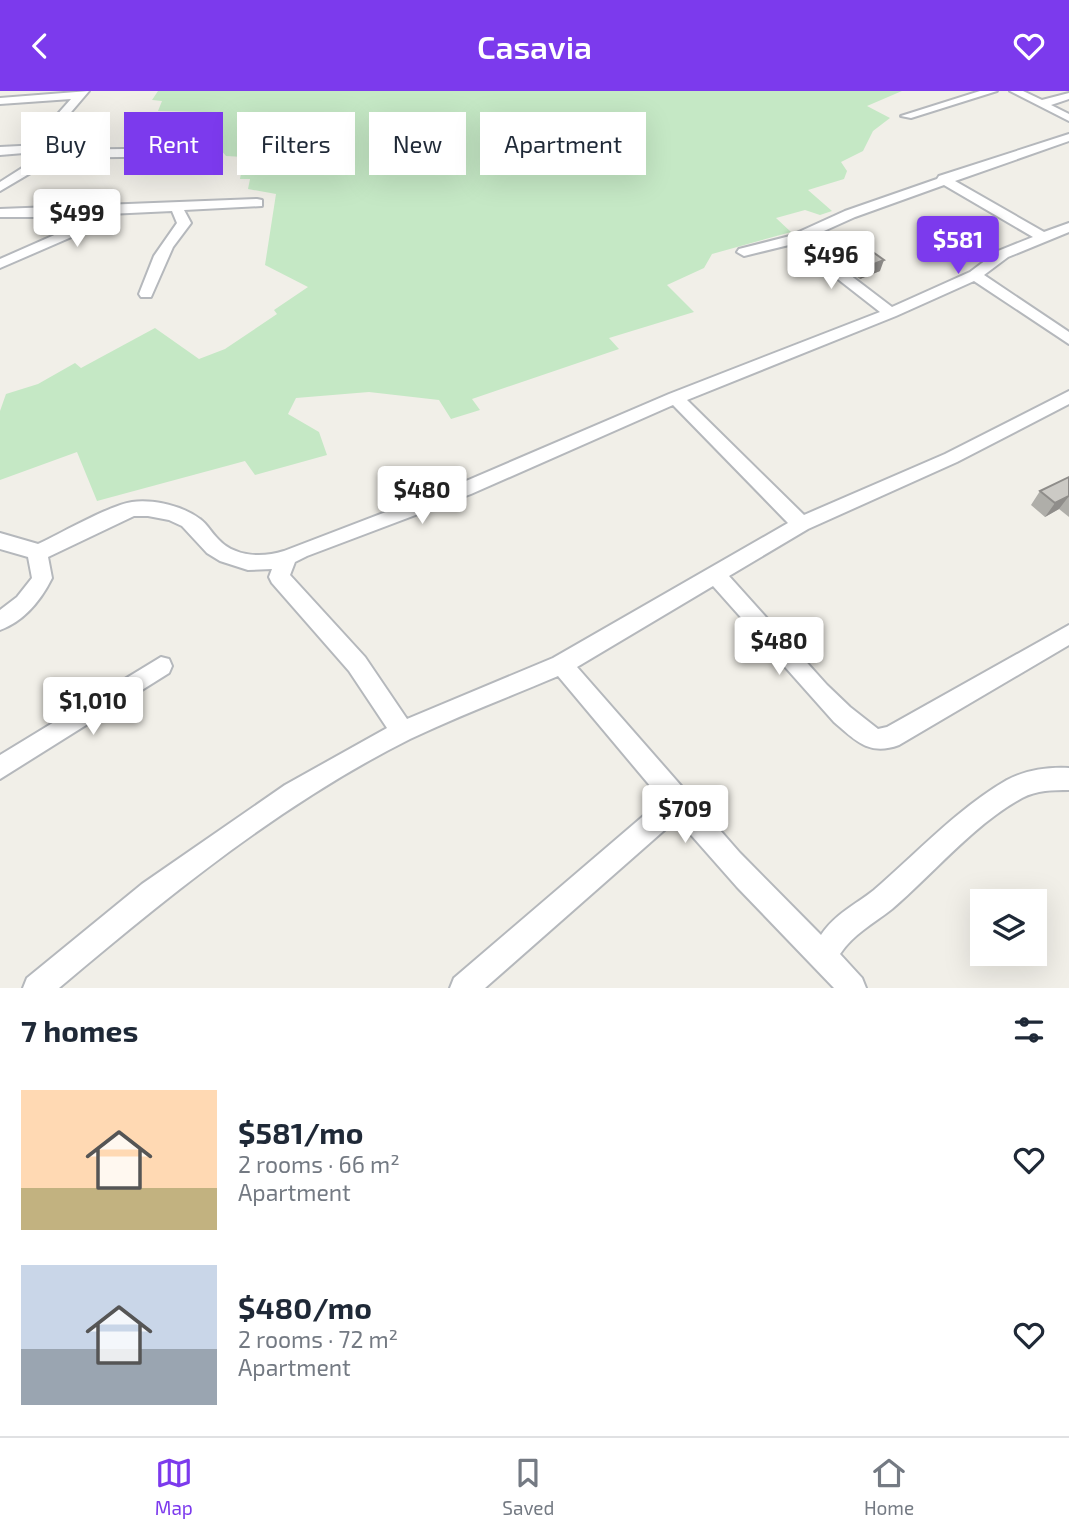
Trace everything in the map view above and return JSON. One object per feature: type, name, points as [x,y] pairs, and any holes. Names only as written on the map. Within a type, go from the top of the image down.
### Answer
[{"type":"street","points":[[907,116],[992,91]]},
{"type":"street","points":[[1015,91],[1069,118]]},
{"type":"street","points":[[0,101],[82,93]]},
{"type":"street","points":[[66,112],[82,93]]},
{"type":"street","points":[[1041,104],[1069,96]]},
{"type":"street","points":[[744,252],[795,239],[849,214],[943,179],[1069,137]]},
{"type":"street","points":[[0,151],[21,151]]},
{"type":"street","points":[[0,187],[21,175]]},
{"type":"street","points":[[943,179],[1042,237]]},
{"type":"street","points":[[0,213],[257,203]]},
{"type":"street","points":[[146,294],[160,253],[184,223],[174,205]]},
{"type":"street","points":[[0,264],[78,229],[52,213]]},
{"type":"street","points":[[276,567],[300,551],[465,489],[675,398],[891,313],[975,275],[1003,254],[1069,227]]},
{"type":"street","points":[[795,239],[891,313]]},
{"type":"street","points":[[975,275],[1069,339]]},
{"type":"street","points":[[37,988],[151,893],[294,793],[402,732],[561,664],[801,524],[951,458],[1069,397]]},
{"type":"street","points":[[675,398],[801,524]]},
{"type":"street","points":[[37,553],[132,509],[146,508],[174,515],[194,524],[217,550],[276,567],[357,664],[402,732]]},
{"type":"street","points":[[0,541],[24,546],[37,553]]},
{"type":"street","points":[[0,621],[14,613],[37,589],[42,578],[37,553]]},
{"type":"street","points":[[716,575],[832,706],[859,730],[875,739],[891,737],[1069,633]]},
{"type":"street","points":[[561,664],[608,715],[677,803],[742,874],[824,954],[852,988]]},
{"type":"street","points":[[0,768],[161,666]]},
{"type":"street","points":[[824,954],[840,930],[881,901],[988,808],[1033,781],[1069,779]]},
{"type":"street","points":[[464,988],[677,803]]},
{"type":"green space","points":[[158,91],[902,91],[867,106],[890,118],[873,131],[863,151],[841,162],[847,171],[844,179],[808,190],[832,211],[820,215],[805,210],[776,218],[791,232],[712,254],[704,268],[667,285],[694,312],[609,338],[619,349],[472,399],[480,410],[451,419],[439,400],[369,392],[296,398],[288,414],[319,432],[327,455],[255,475],[245,461],[97,501],[77,452],[0,480],[0,411],[6,394],[38,384],[75,363],[81,368],[155,328],[199,359],[225,349],[277,314],[274,310],[308,287],[265,265],[276,194],[248,189],[250,179],[240,179],[241,175],[355,175],[355,112],[237,112],[237,157],[226,156],[223,152],[223,112],[158,111],[162,101],[152,100]]},
{"type":"building","points":[[870,250],[884,260],[864,268],[850,257]]},
{"type":"building","points":[[1069,477],[1069,496],[1055,503],[1040,491]]}]
